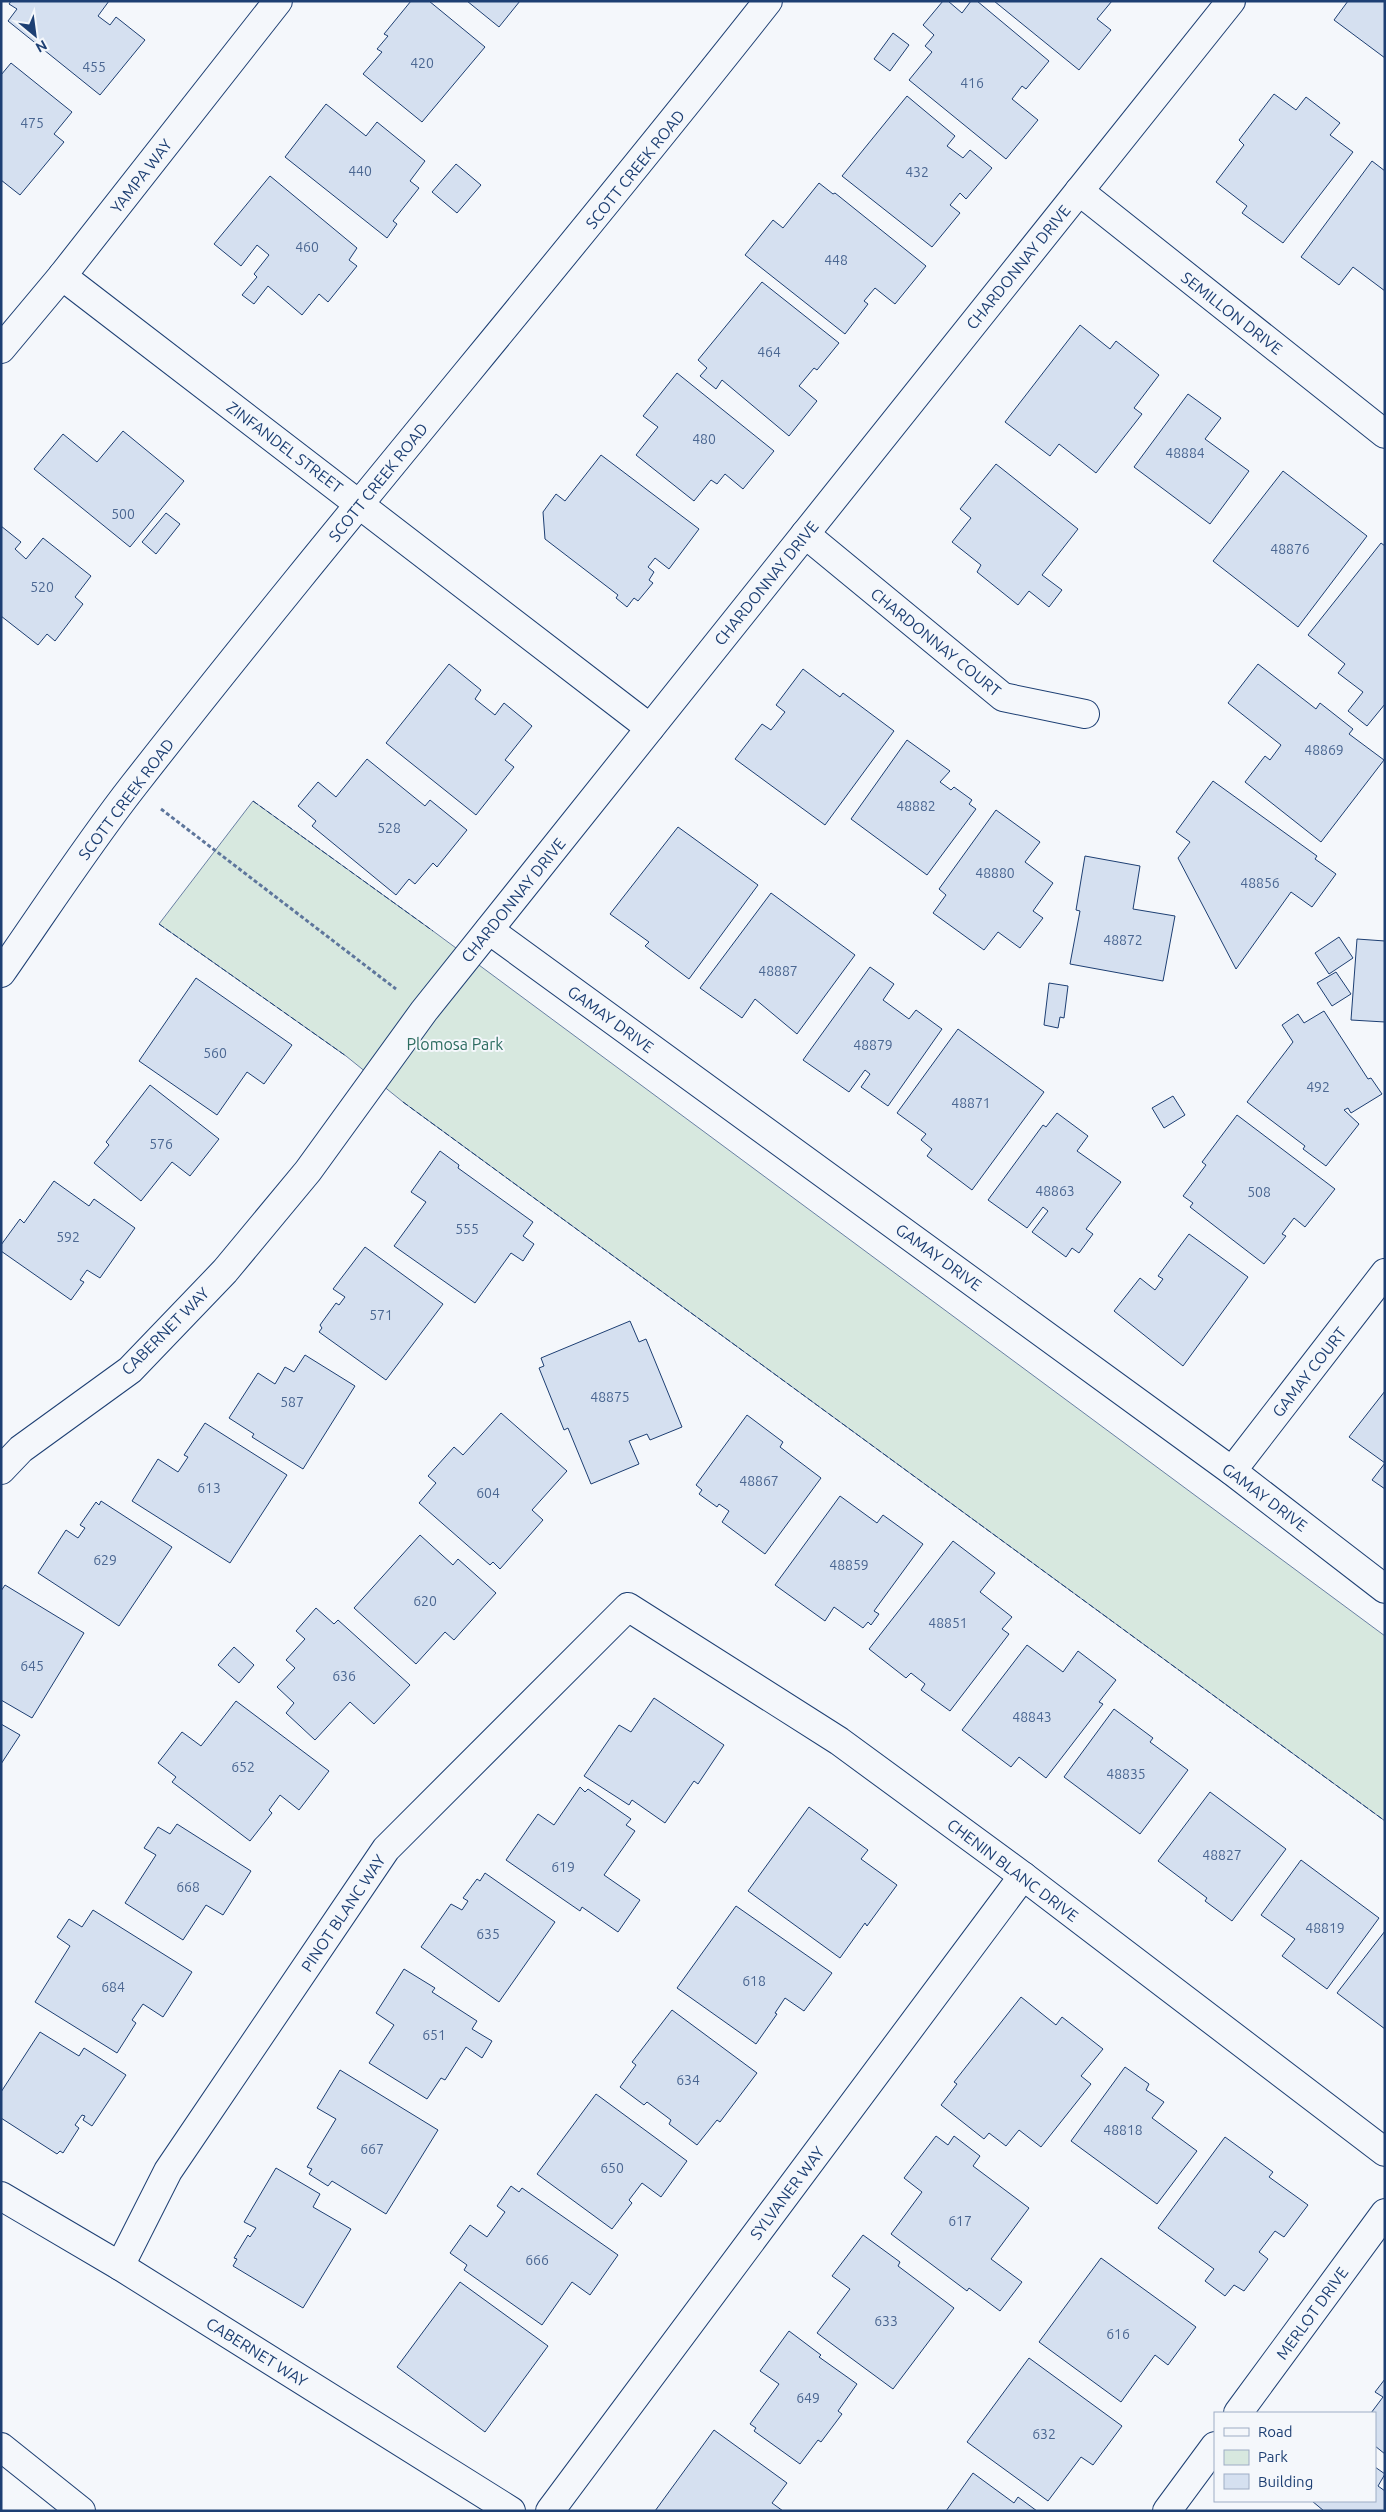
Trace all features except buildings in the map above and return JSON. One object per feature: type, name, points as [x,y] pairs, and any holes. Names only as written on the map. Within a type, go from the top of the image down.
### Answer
[{"type":"main road","name":"YAMPA WAY","points":[[1,349],[62,276],[278,1]]},
{"type":"main road","name":"SCOTT CREEK ROAD","points":[[1,973],[132,787],[360,504],[630,175],[768,1]]},
{"type":"main road","name":"CHARDONNAY DRIVE","points":[[308,1171],[424,1011],[1231,1]]},
{"type":"main road","name":"SEMILLON DRIVE","points":[[1079,191],[1385,434]]},
{"type":"main road","name":"ZINFANDEL STREET","points":[[62,276],[650,728]]},
{"type":"main road","name":"CHARDONNAY COURT","points":[[805,534],[1002,697],[1085,714]]},
{"type":"main road","name":"GAMAY DRIVE","points":[[489,930],[1232,1471],[1385,1589]]},
{"type":"main road","name":"CABERNET WAY","points":[[1,1470],[22,1450],[130,1370],[225,1272],[308,1171]]},
{"type":"main road","name":"GAMAY COURT","points":[[1232,1471],[1385,1273]]},
{"type":"main road","name":"CHENIN BLANC DRIVE","points":[[628,1606],[838,1741],[1023,1876],[1385,2152]]},
{"type":"main road","name":"PINOT BLANC WAY","points":[[120,2266],[168,2171],[386,1849],[628,1606]]},
{"type":"main road","name":"SYLVANER WAY","points":[[550,2511],[1023,1876]]},
{"type":"main road","name":"CABERNET WAY","points":[[1,2196],[120,2266],[511,2511]]},
{"type":"main road","name":"MERLOT DRIVE","points":[[1239,2412],[1385,2213]]},
{"type":"main road","points":[[1,2447],[81,2511]]},
{"type":"main road","points":[[1167,2511],[1214,2447]]},
{"type":"path","points":[[132,787],[424,1011]]},
{"type":"green space","name":"Plomosa Park","points":[[253,801],[433,931],[1385,1636],[1385,1821],[403,1102],[346,1056],[159,924]]},
{"type":"fence","points":[[253,801],[433,931]]},
{"type":"fence","points":[[159,924],[346,1056]]},
{"type":"fence","points":[[403,1102],[1385,1821]]}]
